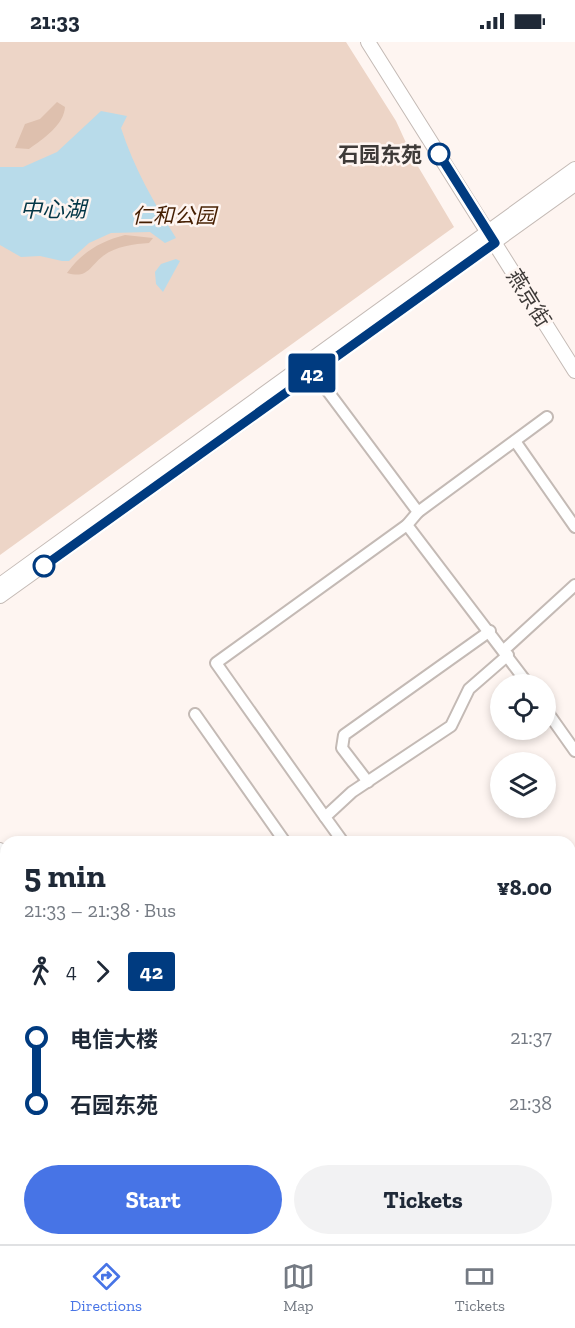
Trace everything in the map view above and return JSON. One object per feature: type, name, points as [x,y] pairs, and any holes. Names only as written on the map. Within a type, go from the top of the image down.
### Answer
[{"type":"main road","name":"燕京街","points":[[368,42],[575,371]]},
{"type":"main road","points":[[492,237],[575,169]]},
{"type":"main road","points":[[0,596],[492,237],[575,184]]},
{"type":"main road","points":[[0,585],[310,368]]},
{"type":"street","points":[[310,368],[418,512]]},
{"type":"street","points":[[339,836],[216,663],[407,525],[418,512],[547,417]]},
{"type":"street","points":[[515,441],[575,527]]},
{"type":"street","points":[[407,525],[521,674]]},
{"type":"street","points":[[325,817],[368,782],[452,726],[469,689],[575,585]]},
{"type":"street","points":[[368,782],[342,748],[344,735],[489,631]]},
{"type":"street","points":[[195,714],[281,836]]},
{"type":"street","points":[[556,724],[575,751]]},
{"type":"green space","name":"仁和公园","points":[[0,42],[346,42],[396,121],[413,158],[454,227],[0,555]]},
{"type":"shaded area","points":[[57,102],[65,107],[57,126],[29,149],[15,148],[25,124],[40,119]]},
{"type":"shaded area","points":[[125,235],[153,238],[149,243],[125,246],[108,253],[84,273],[67,273],[93,248]]},
{"type":"water","name":"中心湖","points":[[101,111],[127,116],[121,128],[126,143],[145,185],[176,238],[165,243],[150,232],[111,233],[89,243],[69,261],[40,256],[21,257],[0,245],[0,167],[23,167],[57,152]]},
{"type":"water","points":[[176,259],[180,261],[163,292],[156,284],[155,272],[161,264]]},
{"type":"bus line","name":"42","points":[[44,566],[495,243],[439,154]]},
{"type":"place","name":"石园东苑","points":[[439,154]]}]
